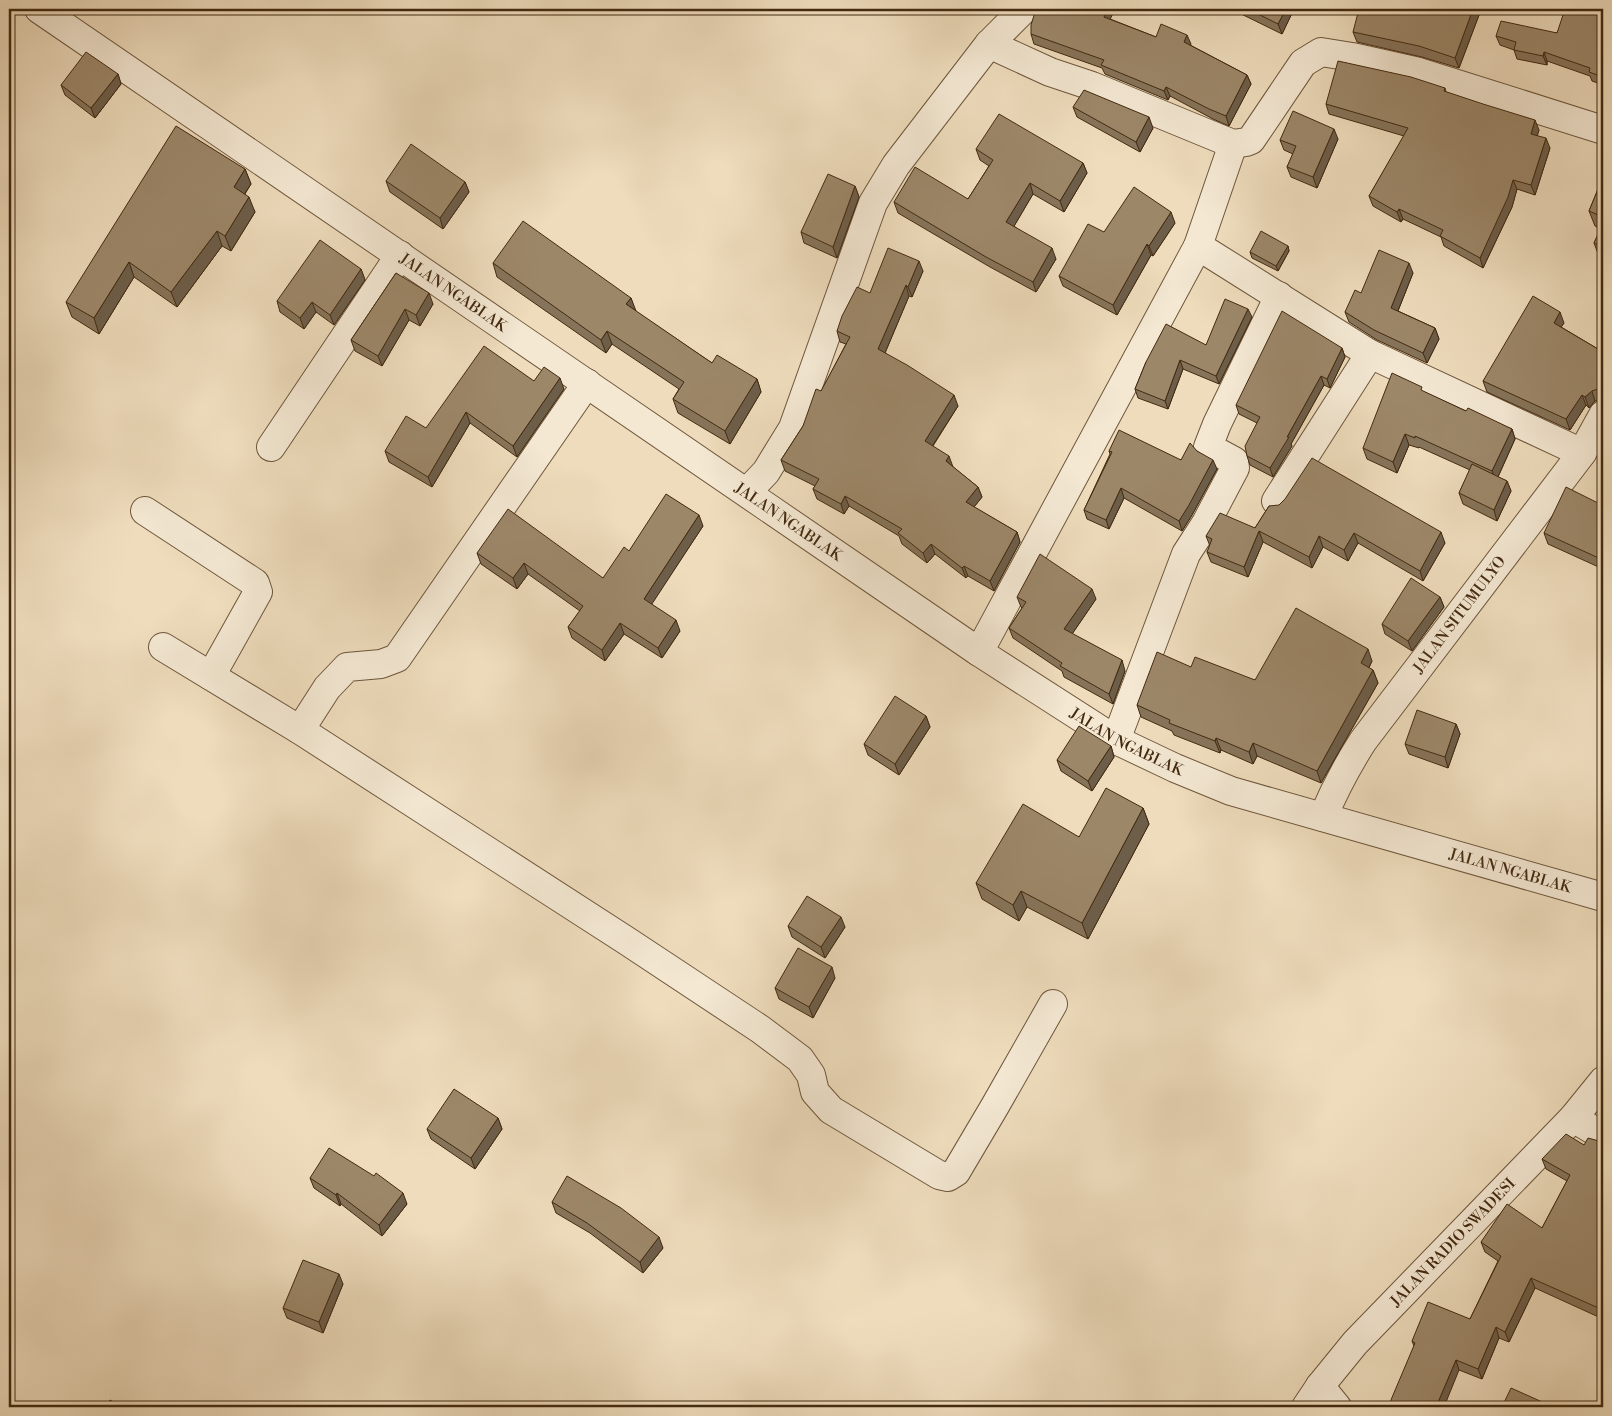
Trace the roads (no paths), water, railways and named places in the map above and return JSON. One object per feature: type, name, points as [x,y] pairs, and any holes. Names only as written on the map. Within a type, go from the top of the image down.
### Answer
[{"type":"street","name":"JALAN NGABLAK","points":[[39,9],[979,652],[1116,740],[1206,782],[1231,791],[1603,897]]},
{"type":"street","points":[[747,492],[766,472],[793,428],[873,203],[896,166],[989,44],[1024,9]]},
{"type":"street","points":[[989,44],[1050,72],[1092,86],[1233,144],[1251,140],[1303,63],[1321,52],[1419,72],[1603,130]]},
{"type":"street","points":[[979,652],[1198,246],[1233,144]]},
{"type":"street","points":[[1198,246],[1370,354],[1582,453]]},
{"type":"street","points":[[271,447],[400,255]]},
{"type":"street","points":[[1116,740],[1186,554],[1206,523],[1234,468],[1234,461],[1208,447],[1217,424],[1279,296]]},
{"type":"street","points":[[1276,500],[1370,354]]},
{"type":"street","points":[[300,730],[326,688],[347,667],[381,664],[397,658],[587,383]]},
{"type":"street","name":"JALAN SITUMULYO","points":[[1323,817],[1348,764],[1363,741],[1582,453],[1603,415]]},
{"type":"street","points":[[145,511],[256,583],[258,592],[211,676]]},
{"type":"street","points":[[163,647],[300,730],[760,1029],[800,1059],[811,1075],[815,1092],[831,1110],[939,1175],[948,1176],[956,1172],[1053,1004]]},
{"type":"street","name":"JALAN RADIO SWADESI","points":[[1313,1396],[1355,1343],[1573,1118],[1603,1081]]},
{"type":"street","points":[[1573,1118],[1603,1136]]},
{"type":"street","points":[[1313,1396],[1337,1407]]}]
